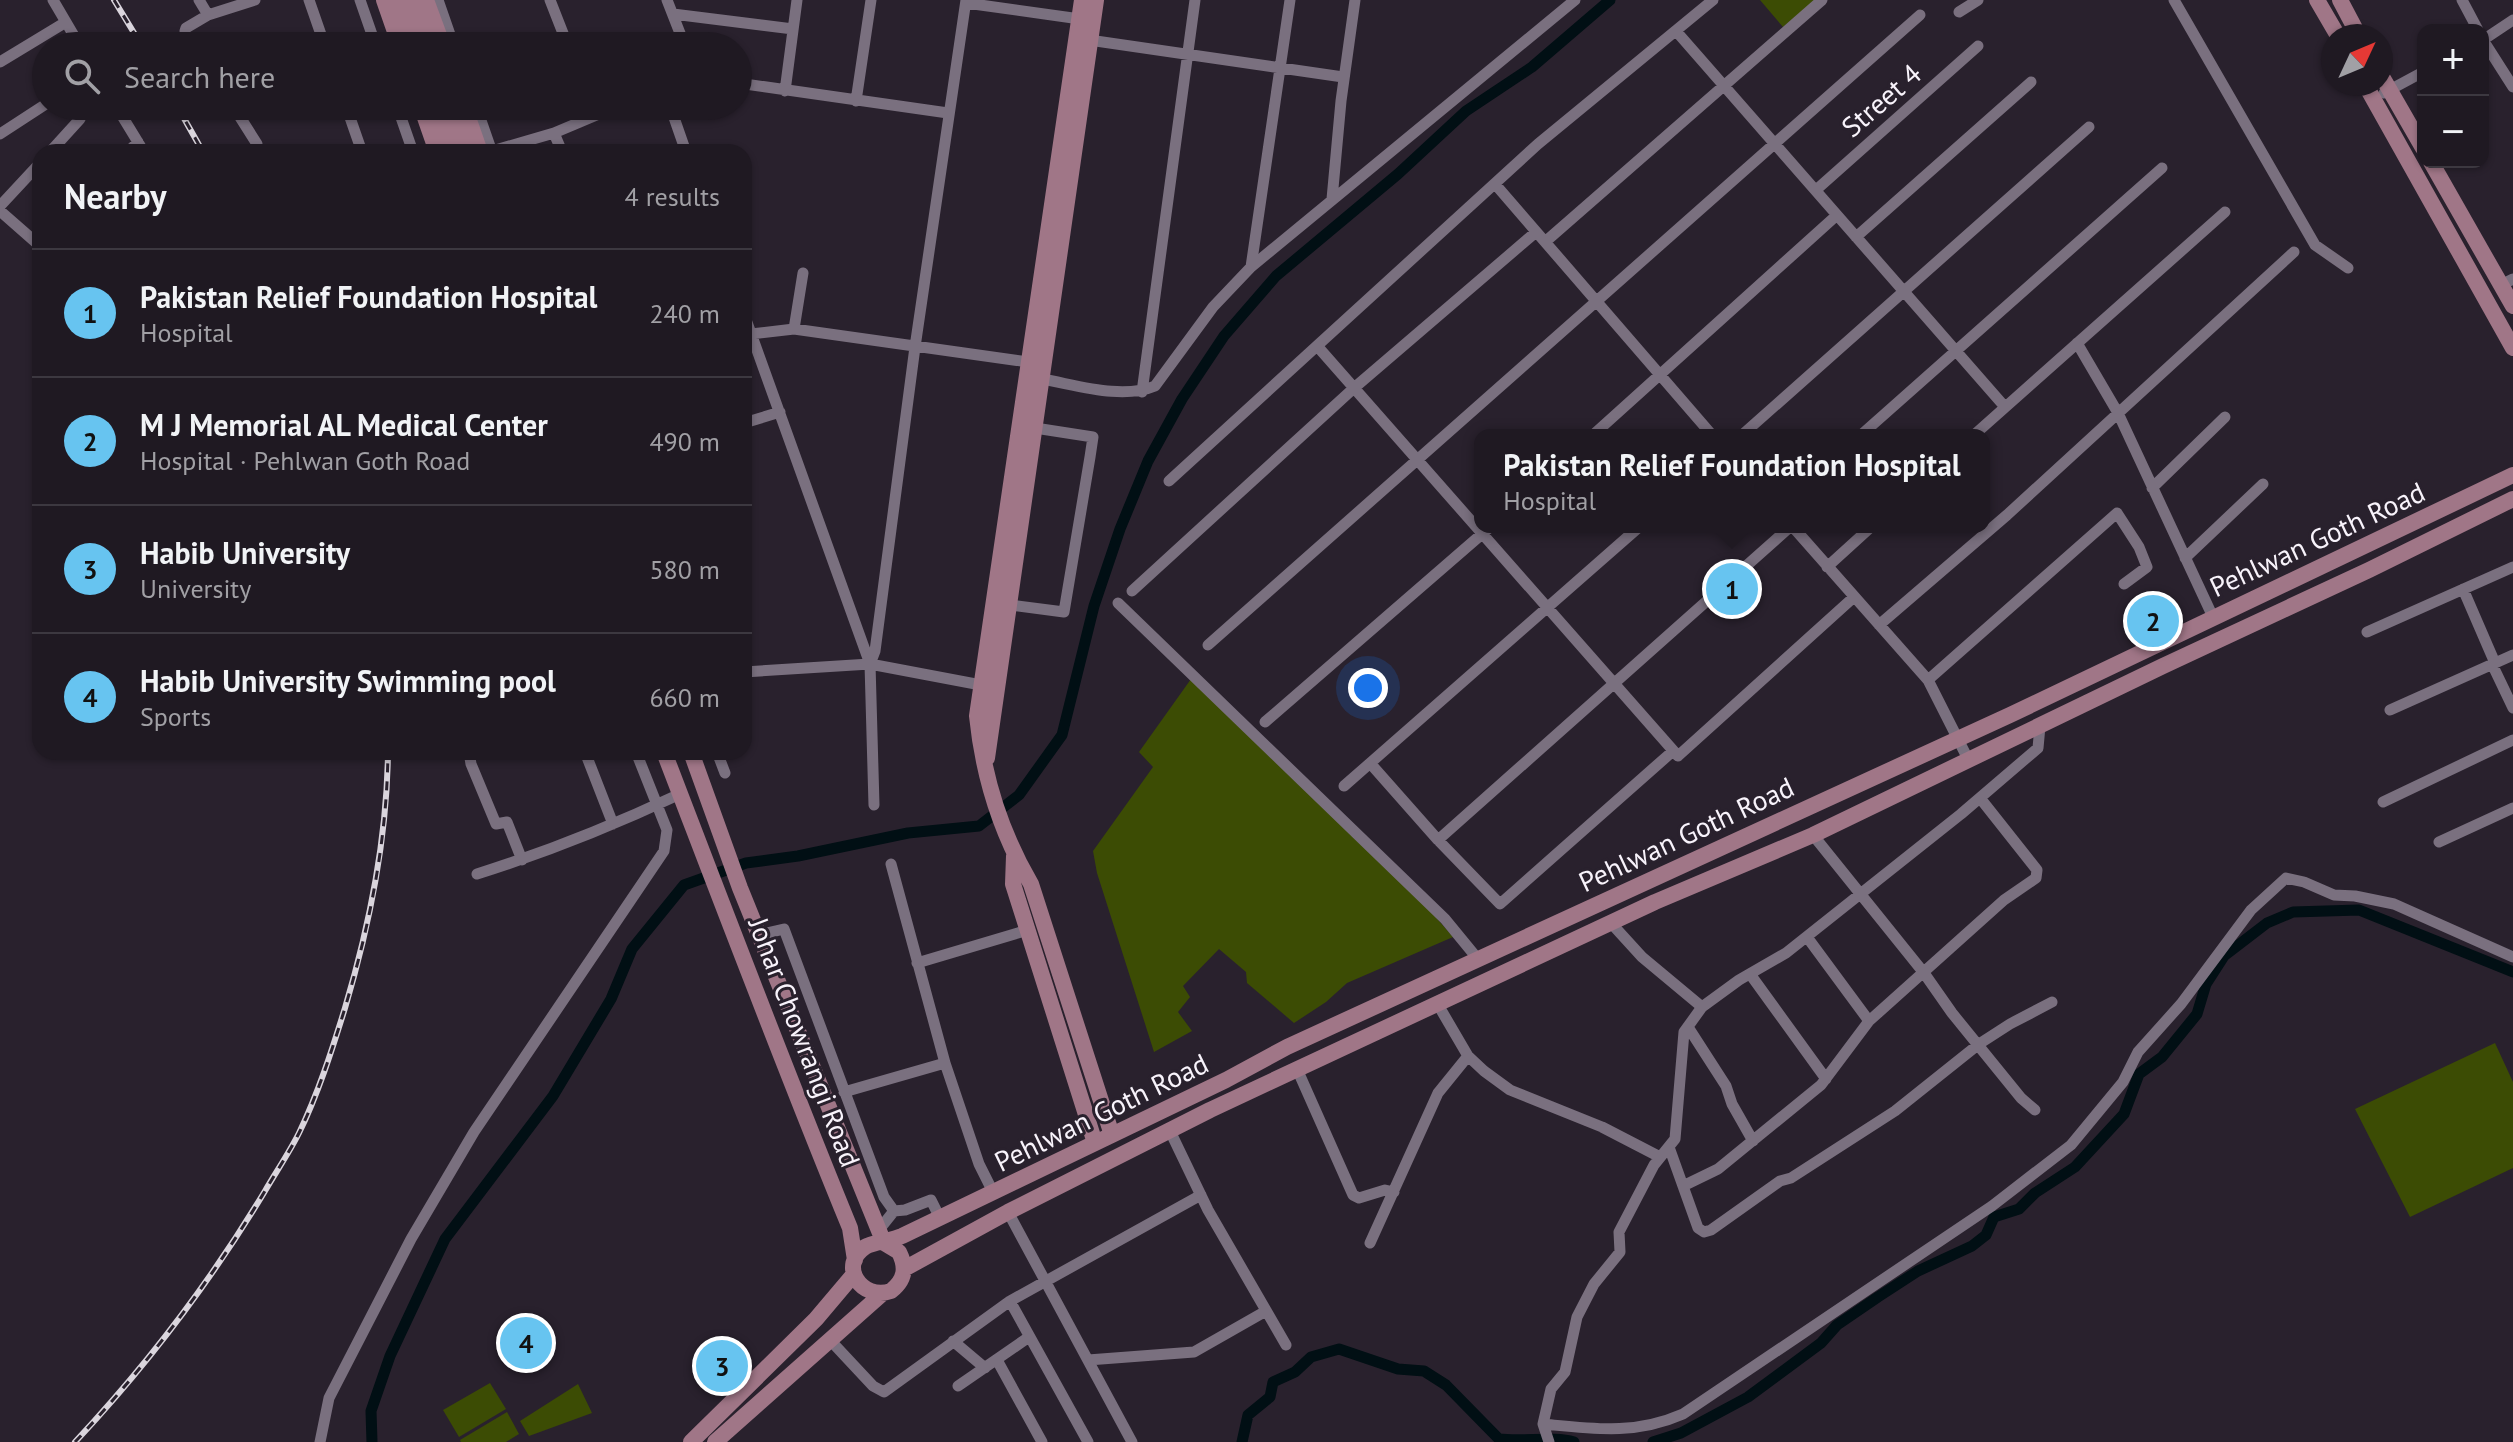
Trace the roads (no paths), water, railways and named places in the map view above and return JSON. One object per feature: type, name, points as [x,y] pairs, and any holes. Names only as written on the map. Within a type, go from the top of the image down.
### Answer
[{"type":"main road","points":[[384,0],[395,32]]},
{"type":"main road","points":[[397,0],[408,32]]},
{"type":"main road","points":[[412,0],[423,32]]},
{"type":"main road","points":[[426,0],[438,32]]},
{"type":"main road","points":[[986,773],[1042,379],[1082,0]]},
{"type":"main road","points":[[1096,0],[1073,108],[1028,362],[977,716],[986,773],[1014,855],[1031,884],[1112,1135]]},
{"type":"main road","points":[[2317,0],[2331,24]]},
{"type":"main road","points":[[2340,0],[2353,24]]},
{"type":"main road","points":[[2393,95],[2417,137]]},
{"type":"main road","points":[[2371,96],[2513,348]]},
{"type":"main road","points":[[426,120],[434,144]]},
{"type":"main road","points":[[439,120],[447,144]]},
{"type":"main road","points":[[454,120],[463,144]]},
{"type":"main road","points":[[471,120],[484,144]]},
{"type":"main road","points":[[2435,168],[2507,282],[2513,306]]},
{"type":"main road","name":"Pehlwan Goth Road","points":[[881,1237],[940,1218],[1287,1047],[2512,480]]},
{"type":"main road","name":"Pehlwan Goth Road","points":[[904,1269],[1008,1212],[1297,1069],[1611,923],[1813,835],[2513,499]]},
{"type":"main road","points":[[2196,625],[2205,646]]},
{"type":"main road","points":[[2083,680],[2093,700]]},
{"type":"main road","name":"Johar Chowrangi Road","points":[[667,760],[721,896],[772,1038],[850,1228],[855,1267]]},
{"type":"main road","name":"Johar Chowrangi Road","points":[[694,760],[740,888],[881,1237]]},
{"type":"main road","points":[[1014,855],[1013,884],[1095,1143]]},
{"type":"main road","points":[[1215,1085],[1224,1104]]},
{"type":"main road","points":[[691,1442],[717,1433],[883,1293],[898,1285],[904,1269],[899,1252],[881,1237],[865,1247],[855,1267],[816,1319],[717,1433]]},
{"type":"main road","points":[[855,1267],[865,1289],[883,1293]]},
{"type":"street","points":[[53,0],[72,32]]},
{"type":"street","points":[[199,0],[208,15]]},
{"type":"street","points":[[187,32],[185,29],[208,15],[255,0]]},
{"type":"street","points":[[309,0],[320,32]]},
{"type":"street","points":[[360,0],[371,32]]},
{"type":"street","points":[[438,0],[449,32]]},
{"type":"street","points":[[550,0],[563,32]]},
{"type":"street","points":[[667,0],[680,32]]},
{"type":"street","points":[[785,91],[797,0]]},
{"type":"street","points":[[856,101],[871,0]]},
{"type":"street","points":[[1142,392],[1195,0]]},
{"type":"street","points":[[1251,267],[1290,0]]},
{"type":"street","points":[[1332,199],[1343,77],[1355,0]]},
{"type":"street","points":[[1042,379],[1104,390],[1142,392],[1155,386],[1213,307],[1251,267],[1575,0]]},
{"type":"street","points":[[1169,481],[1538,144],[1713,0]]},
{"type":"street","points":[[1132,591],[1354,388],[1725,87],[1822,0]]},
{"type":"street","points":[[1959,12],[1978,0]]},
{"type":"street","points":[[2174,0],[2315,245],[2348,268]]},
{"type":"street","points":[[2462,0],[2475,24]]},
{"type":"street","points":[[870,664],[875,651],[915,347],[966,2],[1080,19]]},
{"type":"street","points":[[673,14],[793,29]]},
{"type":"street","points":[[1208,645],[1920,15]]},
{"type":"street","points":[[2489,36],[2513,20]]},
{"type":"street","points":[[50,32],[66,22]]},
{"type":"street","points":[[1676,31],[2005,407]]},
{"type":"street","points":[[1089,40],[1343,77]]},
{"type":"street","points":[[0,62],[32,43]]},
{"type":"street","name":"Street 4","points":[[1816,190],[1978,46]]},
{"type":"street","points":[[2489,49],[2513,87]]},
{"type":"street","points":[[2393,88],[2417,75]]},
{"type":"street","points":[[1856,237],[2031,82]]},
{"type":"street","points":[[752,85],[948,113]]},
{"type":"street","points":[[2373,99],[2379,96]]},
{"type":"street","points":[[0,134],[32,113]]},
{"type":"street","points":[[57,144],[79,120]]},
{"type":"street","points":[[125,120],[139,144]]},
{"type":"street","points":[[242,120],[257,144]]},
{"type":"street","points":[[351,120],[359,144]]},
{"type":"street","points":[[402,120],[410,144]]},
{"type":"street","points":[[480,120],[486,144]]},
{"type":"street","points":[[516,144],[554,133],[578,120]]},
{"type":"street","points":[[675,120],[683,144]]},
{"type":"street","points":[[1749,429],[2089,127]]},
{"type":"street","points":[[554,133],[559,144]]},
{"type":"street","points":[[1868,429],[2162,168]]},
{"type":"street","points":[[32,172],[0,208],[32,238]]},
{"type":"street","points":[[1495,184],[1707,429]]},
{"type":"street","points":[[1981,429],[2225,212]]},
{"type":"street","points":[[1600,429],[1837,215]]},
{"type":"street","points":[[1990,527],[2294,252]]},
{"type":"street","points":[[794,329],[803,273]]},
{"type":"street","points":[[752,334],[794,329],[1028,362]]},
{"type":"street","points":[[752,337],[870,664],[874,805]]},
{"type":"street","points":[[2077,343],[2118,413],[2213,617]]},
{"type":"street","points":[[1318,347],[1418,460],[1474,518]]},
{"type":"street","points":[[752,421],[780,412]]},
{"type":"street","points":[[2152,488],[2225,417]]},
{"type":"street","points":[[1010,605],[1064,612],[1093,437],[1035,428]]},
{"type":"street","points":[[2185,558],[2263,484]]},
{"type":"street","points":[[1928,680],[2117,513],[2139,547],[2147,567],[2124,584]]},
{"type":"street","points":[[1265,722],[1483,533]]},
{"type":"street","points":[[1488,533],[1548,608],[1678,756],[1854,597]]},
{"type":"street","points":[[1344,786],[1632,533]]},
{"type":"street","points":[[1438,840],[1785,533]]},
{"type":"street","points":[[1797,533],[1928,680],[1968,759]]},
{"type":"street","points":[[1827,567],[1864,533]]},
{"type":"street","points":[[1879,625],[1983,533]]},
{"type":"street","points":[[2367,632],[2513,567]]},
{"type":"street","points":[[2463,589],[2513,708]]},
{"type":"street","points":[[1118,603],[1445,919],[1477,958]]},
{"type":"street","points":[[2390,710],[2513,655]]},
{"type":"street","points":[[752,671],[870,664],[981,685]]},
{"type":"street","points":[[2040,726],[2038,748],[1980,798],[1786,953],[1702,1007],[1684,1032],[1675,1139],[1654,1165],[1619,1232],[1620,1252],[1594,1284],[1577,1317],[1565,1372],[1551,1389],[1546,1433],[1623,1430],[1658,1425],[1683,1414],[1731,1385],[1992,1206],[2071,1145],[2123,1082],[2138,1052],[2181,1004],[2251,910],[2286,878],[2334,895],[2394,904],[2513,957]]},
{"type":"street","points":[[2383,802],[2513,740]]},
{"type":"street","points":[[1370,763],[1500,904],[1673,751]]},
{"type":"street","points":[[470,760],[496,824],[507,822],[522,860]]},
{"type":"street","points":[[588,760],[613,824]]},
{"type":"street","points":[[320,1442],[329,1398],[411,1239],[474,1132],[664,851],[667,830],[639,760]]},
{"type":"street","points":[[720,760],[725,773]]},
{"type":"street","points":[[477,874],[522,860],[680,794]]},
{"type":"street","points":[[1683,1186],[1718,1169],[1826,1079],[1869,1021],[2004,900],[2038,875],[1980,798]]},
{"type":"street","points":[[2439,842],[2513,808]]},
{"type":"street","points":[[1813,835],[1924,973],[1952,1013],[2021,1098],[2035,1110]]},
{"type":"street","points":[[891,864],[945,1063],[979,1164],[993,1192]]},
{"type":"street","points":[[1611,923],[1642,957],[1702,1007]]},
{"type":"street","points":[[759,935],[784,929],[884,1197],[894,1211]]},
{"type":"street","points":[[917,963],[1028,930]]},
{"type":"street","points":[[1807,937],[1869,1021]]},
{"type":"street","points":[[1750,974],[1826,1079]]},
{"type":"street","points":[[1669,1147],[1698,1228],[1704,1232],[1711,1230],[1780,1181],[1791,1178],[1895,1111],[1979,1044],[2052,1002]]},
{"type":"street","points":[[1437,1003],[1468,1056],[1510,1090],[1602,1127],[1660,1157]]},
{"type":"street","points":[[1688,1027],[1726,1086],[1732,1104],[1753,1141]]},
{"type":"street","points":[[1370,1243],[1443,1084],[1468,1056]]},
{"type":"street","points":[[844,1092],[945,1063]]},
{"type":"street","points":[[1297,1069],[1353,1195],[1359,1198],[1385,1190],[1394,1192]]},
{"type":"street","points":[[1170,1131],[1201,1195],[1286,1345]]},
{"type":"street","points":[[830,1340],[881,1392],[889,1390],[1010,1301],[1201,1195]]},
{"type":"street","points":[[894,1211],[931,1200],[940,1218]]},
{"type":"street","points":[[881,1237],[894,1211]]},
{"type":"street","points":[[1008,1212],[1132,1442]]},
{"type":"street","points":[[1010,1301],[1088,1442]]},
{"type":"street","points":[[1088,1360],[1194,1352],[1266,1311]]},
{"type":"street","points":[[958,1386],[1029,1337]]},
{"type":"street","points":[[953,1341],[985,1368]]},
{"type":"street","points":[[997,1360],[1042,1442]]},
{"type":"waterway","points":[[372,1442],[371,1411],[390,1356],[445,1239],[553,1096],[611,999],[632,949],[684,885],[746,863],[798,856],[908,833],[979,826],[1019,795],[1062,735],[1094,606],[1120,529],[1148,461],[1182,399],[1224,336],[1276,276],[1398,174],[1466,111],[1532,67],[1610,0]]},
{"type":"waterway","points":[[1653,1442],[1681,1433],[1748,1397],[1821,1343],[1837,1325],[1918,1271],[1972,1246],[1986,1235],[1994,1217],[2019,1209],[2035,1193],[2075,1167],[2124,1114],[2139,1074],[2162,1057],[2197,1014],[2206,984],[2224,956],[2267,923],[2293,912],[2359,910],[2513,972]]},
{"type":"waterway","points":[[1242,1442],[1248,1415],[1270,1397],[1273,1382],[1295,1372],[1311,1357],[1339,1349],[1398,1369],[1424,1371],[1446,1385],[1499,1439],[1574,1442]]},
{"type":"railway","points":[[114,0],[133,32]]},
{"type":"railway","points":[[185,120],[198,144]]},
{"type":"railway","points":[[75,1442],[153,1352],[200,1290],[265,1191],[306,1118],[345,1008],[362,945],[381,850],[388,760]]},
{"type":"place","name":"Pakistan Relief Foundation Hospital","points":[[1732,589]]},
{"type":"place","name":"M J Memorial AL Medical Center","points":[[2153,621]]},
{"type":"place","name":"Habib University Swimming pool","points":[[526,1343]]},
{"type":"place","name":"Habib University","points":[[722,1366]]}]
